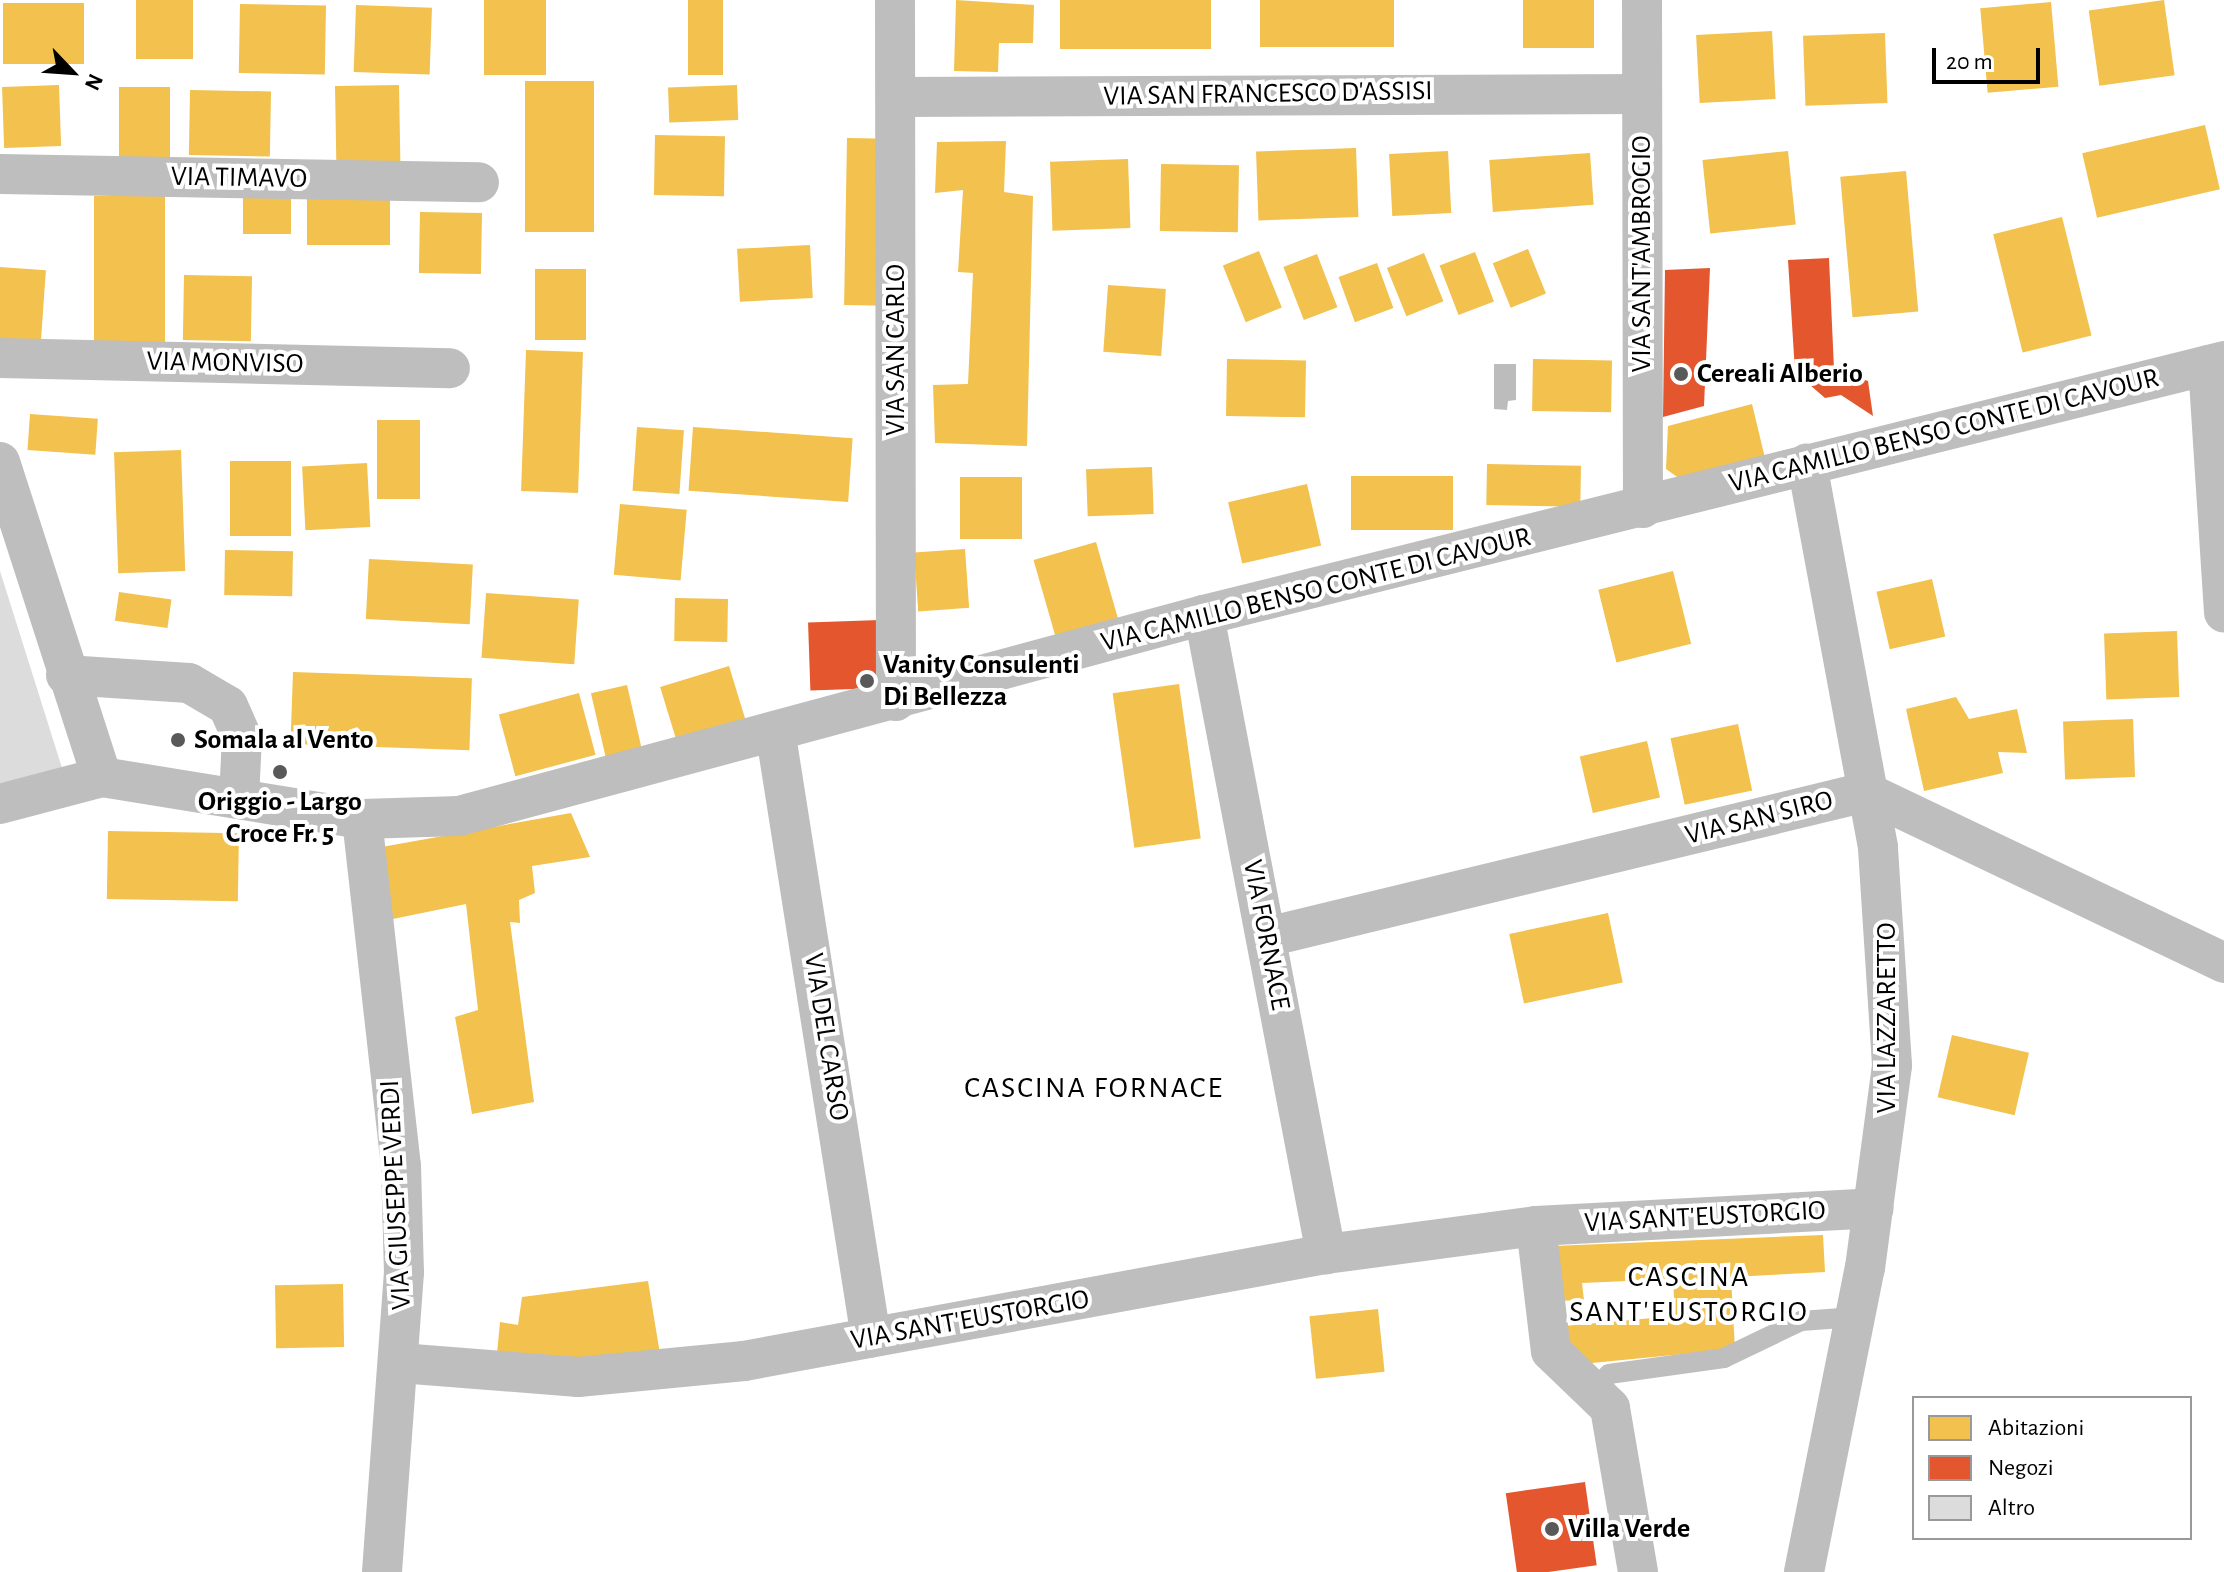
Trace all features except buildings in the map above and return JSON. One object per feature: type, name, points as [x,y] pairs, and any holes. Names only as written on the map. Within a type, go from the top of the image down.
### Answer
[{"type":"street","name":"VIA SAN CARLO","points":[[895,0],[896,701]]},
{"type":"street","name":"VIA SANT'AMBROGIO","points":[[1642,0],[1643,508]]},
{"type":"street","name":"VIA SAN FRANCESCO D'ASSISI","points":[[896,97],[1641,94]]},
{"type":"street","name":"VIA TIMAVO","points":[[0,174],[479,182]]},
{"type":"street","name":"VIA MONVISO","points":[[0,358],[450,368]]},
{"type":"street","name":"VIA CAMILLO BENSO CONTE DI CAVOUR","points":[[102,777],[362,819],[459,816],[776,736],[1204,615],[2216,363]]},
{"type":"street","points":[[2216,363],[2224,612]]},
{"type":"street","points":[[0,462],[66,675],[102,777],[0,804]]},
{"type":"street","name":"VIA LAZZARETTO","points":[[1804,1572],[1874,1208],[1892,1065],[1886,909],[1807,464]]},
{"type":"street","name":"VIA FORNACE","points":[[1204,615],[1326,1254]]},
{"type":"street","points":[[66,675],[189,683],[228,706],[242,737],[239,798]]},
{"type":"street","name":"VIA DEL CARSO","points":[[776,736],[871,1338]]},
{"type":"street","name":"VIA SAN SIRO","points":[[1267,937],[1866,792],[2224,963]]},
{"type":"street","name":"VIA GIUSEPPE VERDI","points":[[362,819],[401,1166],[400,1363],[382,1572]]},
{"type":"street","name":"VIA SANT'EUSTORGIO","points":[[400,1363],[578,1377],[744,1361],[1326,1254],[1536,1226],[1874,1208]]},
{"type":"street","points":[[1536,1226],[1551,1351],[1568,1375],[1595,1390],[1615,1430],[1638,1572]]},
{"type":"lane","points":[[1595,1390],[1609,1374],[1724,1358],[1801,1321],[1855,1317]]},
{"type":"shaded area","points":[[1494,364],[1516,364],[1516,400],[1508,401],[1507,410],[1494,409]]},
{"type":"place","name":"Cereali Alberio","points":[[1681,374]]},
{"type":"place","name":"Vanity Consulenti Di Bellezza","points":[[867,681]]},
{"type":"place","name":"Somala al Vento","points":[[178,740]]},
{"type":"place","name":"Origgio - Largo Croce Fr. 5","points":[[280,772]]},
{"type":"place","name":"Villa Verde","points":[[1552,1529]]},
{"type":"district","name":"CASCINA FORNACE","points":[[1094,1088]]},
{"type":"district","name":"CASCINA SANT'EUSTORGIO","points":[[1689,1294]]}]
